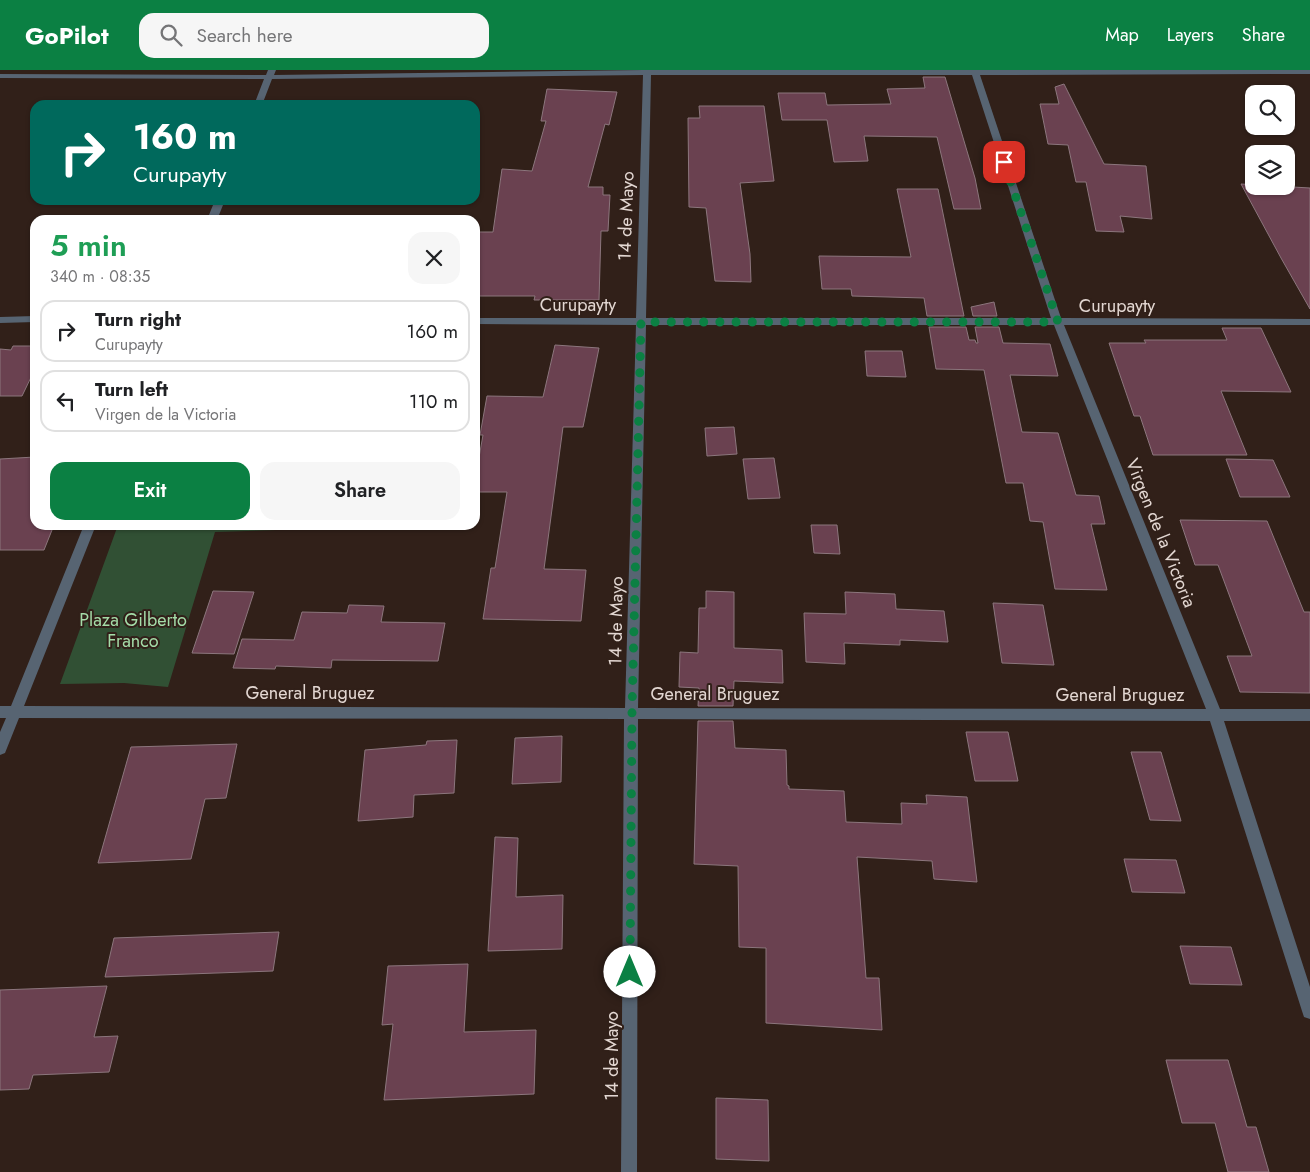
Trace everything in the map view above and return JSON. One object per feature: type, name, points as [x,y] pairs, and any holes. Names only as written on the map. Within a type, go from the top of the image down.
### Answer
[{"type":"street","name":"Virgen de la Victoria","points":[[974,71],[1058,322],[1214,714],[1310,1011]]},
{"type":"street","name":"14 de Mayo","points":[[629,1172],[632,712],[647,72]]},
{"type":"street","points":[[0,76],[270,73],[1310,72]]},
{"type":"street","points":[[260,100],[270,73]]},
{"type":"street","points":[[0,320],[30,319]]},
{"type":"street","name":"Curupayty","points":[[480,321],[1310,322]]},
{"type":"street","points":[[0,749],[88,530]]},
{"type":"street","name":"General Bruguez","points":[[0,712],[1310,715]]},
{"type":"green space","name":"Plaza Gilberto Franco","points":[[116,530],[277,530],[215,532],[168,687],[124,683],[60,684]]},
{"type":"building","points":[[923,77],[945,77],[975,178],[981,209],[954,209],[937,137],[864,136],[868,161],[834,162],[827,120],[782,120],[778,93],[825,93],[827,105],[891,104],[887,89],[925,88]]},
{"type":"building","points":[[1064,84],[1104,164],[1146,166],[1152,219],[1120,216],[1124,232],[1096,231],[1086,182],[1076,182],[1068,145],[1048,144],[1040,104],[1059,104],[1055,87]]},
{"type":"building","points":[[547,89],[617,92],[609,125],[605,124],[588,187],[603,187],[603,195],[610,195],[608,231],[601,231],[599,300],[534,300],[535,296],[480,296],[480,232],[493,232],[502,169],[532,171],[546,121],[541,121]]},
{"type":"building","points":[[699,106],[764,106],[774,181],[740,183],[750,254],[751,282],[715,281],[706,208],[689,207],[688,118],[700,118]]},
{"type":"building","points":[[1295,187],[1310,188],[1310,309],[1247,195],[1295,195]]},
{"type":"building","points":[[897,189],[938,189],[964,316],[927,316],[924,298],[852,296],[851,289],[822,289],[819,256],[911,257]]},
{"type":"building","points":[[994,302],[997,316],[973,316],[971,307]]},
{"type":"building","points":[[929,327],[966,327],[969,340],[975,340],[978,343],[975,327],[999,327],[1003,343],[1050,344],[1058,376],[1010,375],[1022,432],[1058,433],[1076,495],[1099,496],[1105,524],[1091,524],[1107,590],[1055,589],[1043,522],[1030,521],[1023,483],[1006,483],[984,370],[936,369]]},
{"type":"building","points":[[1222,328],[1261,328],[1291,392],[1221,391],[1247,455],[1153,455],[1140,416],[1134,416],[1109,343],[1146,343],[1144,340],[1227,340]]},
{"type":"building","points":[[555,345],[599,348],[583,427],[563,427],[544,569],[586,570],[581,621],[483,619],[491,568],[495,568],[507,492],[480,492],[480,452],[483,435],[480,435],[487,396],[543,397]]},
{"type":"building","points":[[13,346],[30,346],[30,379],[22,396],[0,396],[0,349],[11,350]]},
{"type":"building","points":[[865,351],[902,351],[906,377],[867,376]]},
{"type":"building","points":[[734,427],[737,454],[707,456],[705,428]]},
{"type":"building","points":[[30,457],[30,530],[52,530],[44,550],[0,550],[0,459]]},
{"type":"building","points":[[774,458],[780,498],[748,499],[743,459]]},
{"type":"building","points":[[1226,459],[1273,460],[1290,497],[1240,497]]},
{"type":"building","points":[[1180,520],[1267,521],[1304,612],[1310,612],[1310,693],[1240,692],[1227,656],[1252,656],[1218,565],[1195,565]]},
{"type":"building","points":[[811,525],[837,525],[840,554],[814,553]]},
{"type":"building","points":[[213,591],[254,592],[234,654],[192,653]]},
{"type":"building","points":[[706,591],[734,592],[734,648],[782,650],[783,683],[734,681],[733,706],[698,706],[699,688],[679,687],[680,652],[698,653],[699,608],[706,608]]},
{"type":"building","points":[[845,592],[895,594],[896,609],[944,611],[948,642],[900,640],[900,645],[844,643],[845,664],[806,662],[804,613],[846,614]]},
{"type":"building","points":[[993,603],[1043,605],[1054,665],[1002,663]]},
{"type":"building","points":[[349,605],[384,606],[381,622],[445,623],[438,661],[332,660],[331,668],[276,666],[275,669],[233,668],[242,639],[294,640],[302,612],[347,613]]},
{"type":"building","points":[[698,721],[733,721],[735,748],[786,750],[787,785],[789,789],[844,791],[846,822],[902,824],[901,803],[927,804],[926,795],[967,797],[977,882],[934,879],[932,861],[857,857],[866,978],[879,978],[882,1030],[766,1023],[766,948],[739,947],[738,866],[694,864]]},
{"type":"building","points":[[966,732],[1008,732],[1018,781],[975,781]]},
{"type":"building","points":[[562,736],[561,782],[512,784],[515,738]]},
{"type":"building","points":[[457,740],[454,793],[414,795],[413,817],[358,821],[365,750],[426,745],[427,741]]},
{"type":"building","points":[[237,744],[226,798],[205,799],[191,859],[98,863],[131,747]]},
{"type":"building","points":[[1131,752],[1161,752],[1181,821],[1150,820]]},
{"type":"building","points":[[495,837],[518,838],[516,897],[563,895],[562,949],[488,951]]},
{"type":"building","points":[[1124,859],[1176,860],[1185,893],[1132,892]]},
{"type":"building","points":[[279,932],[273,971],[105,977],[114,938]]},
{"type":"building","points":[[1180,946],[1231,947],[1242,985],[1190,984]]},
{"type":"building","points":[[468,964],[464,1032],[536,1030],[534,1094],[384,1100],[393,1024],[382,1025],[388,966]]},
{"type":"building","points":[[107,986],[94,1037],[118,1036],[109,1072],[33,1075],[29,1089],[0,1090],[0,990]]},
{"type":"building","points":[[1166,1060],[1228,1060],[1247,1127],[1256,1127],[1269,1172],[1228,1172],[1215,1123],[1182,1123]]},
{"type":"building","points":[[716,1098],[768,1100],[769,1161],[716,1159]]},
{"type":"route","points":[[630,972],[632,712],[641,322],[1058,322],[1004,162]]}]
